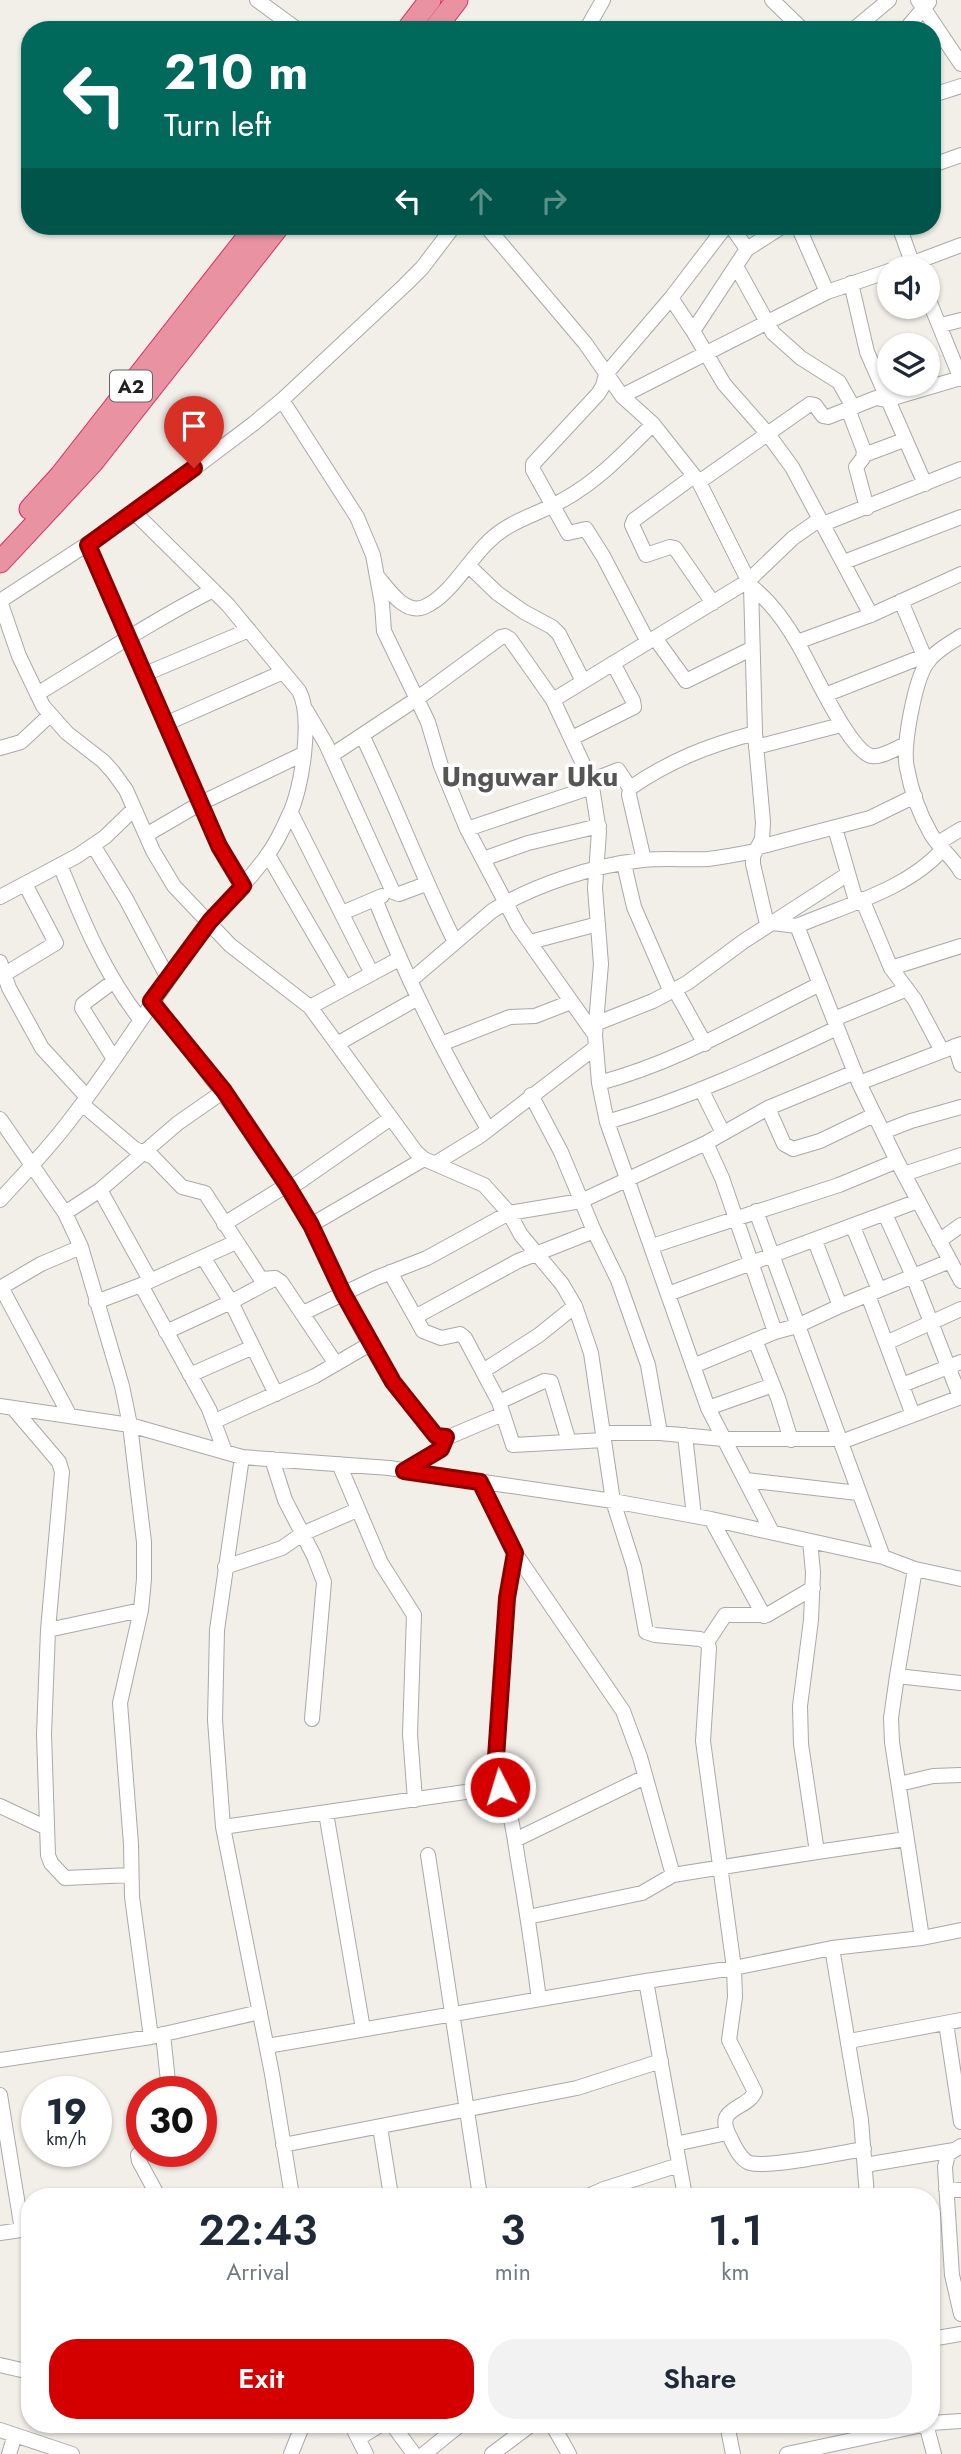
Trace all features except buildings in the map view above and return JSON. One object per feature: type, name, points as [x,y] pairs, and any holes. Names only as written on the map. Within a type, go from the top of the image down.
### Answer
[{"type":"highway","points":[[414,21],[430,0]]},
{"type":"highway","points":[[441,21],[457,0]]},
{"type":"highway","name":"A2","points":[[0,541],[60,476],[249,235]]},
{"type":"highway","name":"A2","points":[[0,562],[93,462],[272,235]]},
{"type":"street","points":[[257,0],[286,21]]},
{"type":"street","points":[[591,21],[603,0]]},
{"type":"street","points":[[772,0],[794,21]]},
{"type":"street","points":[[864,21],[889,0]]},
{"type":"street","points":[[911,21],[924,3],[939,21]]},
{"type":"street","points":[[941,24],[955,41],[961,64]]},
{"type":"street","points":[[941,92],[961,86]]},
{"type":"street","points":[[941,162],[961,155]]},
{"type":"street","points":[[447,235],[405,285],[282,400],[135,513],[0,601],[19,656],[37,694],[50,715],[67,733],[103,761],[126,790],[146,835],[174,886],[230,945],[310,1007],[416,1152],[484,1185],[509,1213],[535,1253],[562,1283],[575,1306],[591,1353],[613,1501],[634,1567],[646,1632],[700,1639],[706,1642],[709,1648],[703,1741],[734,1968],[735,1997],[729,2040],[755,2092],[749,2102],[727,2115],[727,2133],[743,2159],[750,2163],[788,2161],[864,2149]]},
{"type":"street","points":[[494,235],[585,343],[622,396],[653,424],[696,479],[749,584],[768,601],[797,642],[841,725],[871,756],[906,744]]},
{"type":"street","points":[[719,235],[671,298],[606,374],[598,394],[533,464],[533,470],[570,534],[586,529],[652,640],[686,681],[751,649]]},
{"type":"street","points":[[737,235],[747,249]]},
{"type":"street","points":[[693,331],[747,249],[769,235]]},
{"type":"street","points":[[802,235],[827,292]]},
{"type":"street","points":[[901,235],[906,256]]},
{"type":"street","points":[[934,256],[961,245]]},
{"type":"street","points":[[736,266],[766,323],[786,346],[839,382],[864,455]]},
{"type":"street","points":[[622,396],[827,292],[877,275]]},
{"type":"street","points":[[851,283],[860,331],[886,400],[925,484]]},
{"type":"street","points":[[671,298],[723,384],[767,433],[792,467],[871,615]]},
{"type":"street","points":[[713,603],[675,548],[670,547],[646,555],[632,525],[634,520],[810,404],[825,417],[876,398],[886,400],[961,379],[938,319]]},
{"type":"street","points":[[941,326],[961,320]]},
{"type":"street","points":[[282,400],[357,517],[373,555],[384,631],[418,698],[452,798],[467,829],[518,926],[595,1036]]},
{"type":"street","points":[[377,576],[404,605],[424,608],[444,593],[488,542],[511,523],[580,489],[607,470],[653,424]]},
{"type":"street","points":[[867,508],[856,467],[864,455],[904,440]]},
{"type":"street","points":[[553,700],[749,584],[793,538],[821,522],[867,508],[961,469]]},
{"type":"street","points":[[135,513],[213,590],[299,691],[305,709],[332,755],[393,892]]},
{"type":"street","points":[[844,562],[961,517]]},
{"type":"street","points":[[88,545],[219,846],[243,886]]},
{"type":"street","points":[[468,565],[506,599],[559,634],[583,681]]},
{"type":"street","points":[[797,642],[871,615],[961,574]]},
{"type":"street","points":[[749,584],[756,740],[763,822],[762,839],[753,864],[764,916],[772,923],[797,926],[901,883],[934,860],[940,846],[961,829]]},
{"type":"street","points":[[37,694],[130,639],[169,612],[213,590]]},
{"type":"street","points":[[901,601],[926,659],[914,701],[906,744],[906,766],[924,821],[961,872]]},
{"type":"street","points":[[145,674],[248,630]]},
{"type":"street","points":[[332,755],[505,636],[510,639],[553,700],[591,784],[598,826],[595,888],[601,964],[595,1036],[599,1083],[607,1122],[708,1408],[772,1532]]},
{"type":"street","points":[[825,695],[926,659],[961,636]]},
{"type":"street","points":[[572,738],[634,707],[613,663]]},
{"type":"street","points":[[165,724],[283,672]]},
{"type":"street","points":[[0,1200],[33,1165],[84,1101],[151,1001],[210,921],[268,855],[291,813],[300,785],[305,709]]},
{"type":"street","points":[[0,748],[21,742],[50,715]]},
{"type":"street","points":[[629,788],[685,755],[705,747],[841,725]]},
{"type":"street","points":[[362,735],[393,799],[426,884],[455,942]]},
{"type":"street","points":[[146,835],[201,803],[303,754]]},
{"type":"street","points":[[467,829],[591,784],[618,770],[629,788],[644,860]]},
{"type":"street","points":[[410,981],[507,902],[542,886],[624,863],[710,858],[757,849],[870,818],[915,796]]},
{"type":"street","points":[[0,897],[93,845],[134,810]]},
{"type":"street","points":[[291,813],[371,972]]},
{"type":"street","points":[[483,859],[598,826]]},
{"type":"street","points":[[835,828],[848,874],[891,968],[952,1047],[961,1065]]},
{"type":"street","points":[[93,845],[126,899],[168,978]]},
{"type":"street","points":[[268,855],[345,988]]},
{"type":"street","points":[[624,863],[634,907],[673,991],[705,1044]]},
{"type":"street","points":[[60,865],[80,916],[114,981],[140,1019]]},
{"type":"street","points":[[311,1225],[488,1129],[531,1095],[595,1036],[687,984],[744,941],[848,874]]},
{"type":"street","points":[[25,884],[56,943],[1,971],[42,1048],[84,1101],[135,1149],[153,1157],[182,1187],[205,1192],[261,1279],[275,1278],[281,1282],[336,1364]]},
{"type":"street","points":[[342,913],[393,892],[399,894],[426,884]]},
{"type":"street","points":[[375,899],[418,998],[488,1129]]},
{"type":"street","points":[[530,942],[598,924]]},
{"type":"street","points":[[797,926],[874,1115],[961,1281]]},
{"type":"street","points":[[891,968],[961,946]]},
{"type":"street","points":[[310,1007],[399,959]]},
{"type":"street","points":[[114,981],[82,1006],[114,1059]]},
{"type":"street","points":[[599,1083],[636,1073],[705,1044],[820,984]]},
{"type":"street","points":[[607,1122],[756,1067],[835,1023],[907,989]]},
{"type":"street","points":[[337,1044],[418,998]]},
{"type":"street","points":[[151,1001],[224,1091],[288,1187],[311,1225],[370,1344],[393,1382],[436,1436],[446,1437],[501,1408],[544,1381],[551,1382],[569,1442]]},
{"type":"street","points":[[441,1044],[510,1017],[535,1016],[572,1002]]},
{"type":"street","points":[[303,1312],[427,1258],[509,1213],[580,1201],[706,1143],[768,1108],[952,1047]]},
{"type":"street","points":[[701,1089],[723,1133]]},
{"type":"street","points":[[65,1213],[100,1190],[178,1123],[224,1091]]},
{"type":"street","points":[[531,1095],[556,1143],[618,1280],[648,1365],[660,1433]]},
{"type":"street","points":[[883,1132],[961,1107]]},
{"type":"street","points":[[768,1108],[784,1144],[793,1149],[820,1141],[874,1115]]},
{"type":"street","points":[[224,1224],[288,1187],[391,1118]]},
{"type":"street","points":[[0,1119],[65,1213],[81,1247],[122,1386],[130,1425],[144,1542],[141,1610],[120,1703],[134,1917],[166,2076]]},
{"type":"street","points":[[706,1143],[736,1217],[750,1265],[775,1332]]},
{"type":"street","points":[[652,1246],[839,1185],[961,1155]]},
{"type":"street","points":[[100,1190],[166,1332],[215,1421],[225,1452]]},
{"type":"street","points":[[668,1294],[918,1201]]},
{"type":"street","points":[[757,1211],[883,1557]]},
{"type":"street","points":[[390,1272],[423,1331],[441,1338],[462,1334],[501,1408],[513,1445],[660,1433],[723,1439],[841,1441],[960,1397],[955,1364],[932,1323],[885,1214]]},
{"type":"street","points":[[939,1241],[961,1225]]},
{"type":"street","points":[[853,1227],[887,1343],[913,1415]]},
{"type":"street","points":[[415,1317],[535,1253],[594,1231]]},
{"type":"street","points":[[816,1241],[840,1306]]},
{"type":"street","points":[[96,1302],[236,1242]]},
{"type":"street","points":[[70,1416],[1,1288],[41,1264],[81,1247]]},
{"type":"street","points":[[203,1257],[231,1302],[276,1394]]},
{"type":"street","points":[[693,1366],[775,1332],[797,1326],[950,1261]]},
{"type":"street","points":[[166,1332],[275,1278]]},
{"type":"street","points":[[483,1371],[539,1335],[575,1306]]},
{"type":"street","points":[[887,1343],[961,1310]]},
{"type":"street","points":[[755,1340],[791,1440]]},
{"type":"street","points":[[215,1421],[314,1376],[370,1344]]},
{"type":"street","points":[[190,1375],[253,1348]]},
{"type":"street","points":[[902,1385],[955,1364]]},
{"type":"street","points":[[708,1408],[773,1385]]},
{"type":"street","points":[[6,1407],[130,1425],[242,1457],[404,1471],[613,1501],[772,1532],[883,1557],[915,1569],[959,1577]]},
{"type":"street","points":[[6,1407],[59,1462],[62,1472],[48,1630],[44,1734],[51,1863],[65,1878],[131,1875]]},
{"type":"street","points":[[685,1435],[694,1516]]},
{"type":"street","points":[[404,1471],[441,1449],[446,1437]]},
{"type":"street","points":[[242,1457],[217,1630],[215,1720],[223,1827],[267,2046],[291,2188]]},
{"type":"street","points":[[272,1459],[285,1500],[324,1582],[312,1719]]},
{"type":"street","points":[[340,1464],[381,1563],[414,1615],[410,1734],[415,1800]]},
{"type":"street","points":[[746,1480],[858,1493]]},
{"type":"street","points":[[480,1482],[515,1553],[623,1711],[633,1734],[673,1875]]},
{"type":"street","points":[[225,1567],[282,1548],[302,1534],[357,1510]]},
{"type":"street","points":[[711,1519],[764,1616]]},
{"type":"street","points":[[810,1541],[813,1588],[800,1706],[801,1744],[817,1852]]},
{"type":"street","points":[[515,1553],[507,1598],[496,1757],[528,1917],[539,1999]]},
{"type":"street","points":[[915,1569],[891,1718],[922,1938]]},
{"type":"street","points":[[706,1642],[725,1615],[772,1614],[813,1588]]},
{"type":"street","points":[[48,1630],[141,1610]]},
{"type":"street","points":[[897,1676],[961,1683]]},
{"type":"street","points":[[899,1784],[933,1776],[961,1775]]},
{"type":"street","points":[[514,1840],[645,1777]]},
{"type":"street","points":[[223,1827],[500,1787]]},
{"type":"street","points":[[0,1806],[47,1828]]},
{"type":"street","points":[[327,1813],[363,2029]]},
{"type":"street","points":[[528,1917],[642,1893],[673,1875],[906,1839]]},
{"type":"street","points":[[428,1855],[479,2188]]},
{"type":"street","points":[[267,2046],[734,1968],[832,1948],[922,1938],[961,1930]]},
{"type":"street","points":[[832,1948],[849,2041],[864,2149],[866,2188]]},
{"type":"street","points":[[646,1981],[683,2188]]},
{"type":"street","points":[[0,2060],[157,2036],[260,2012]]},
{"type":"street","points":[[849,2041],[953,2022],[961,2122]]},
{"type":"street","points":[[283,2145],[577,2088],[661,2061]]},
{"type":"street","points":[[0,2095],[21,2204]]},
{"type":"street","points":[[380,2127],[390,2188]]},
{"type":"street","points":[[675,2144],[727,2133]]},
{"type":"street","points":[[865,2165],[957,2148]]},
{"type":"street","points":[[957,2148],[946,2158],[954,2189],[952,2275],[961,2314]]},
{"type":"street","points":[[607,2188],[679,2165]]},
{"type":"street","points":[[142,2167],[154,2188]]},
{"type":"street","points":[[0,2233],[21,2231]]},
{"type":"street","points":[[940,2338],[961,2334]]},
{"type":"street","points":[[0,2365],[21,2370]]},
{"type":"street","points":[[940,2423],[961,2421]]},
{"type":"street","points":[[0,2430],[72,2454]]},
{"type":"street","points":[[291,2454],[299,2433]]},
{"type":"street","points":[[356,2433],[366,2454]]},
{"type":"street","points":[[359,2438],[367,2433]]},
{"type":"street","points":[[399,2433],[414,2454]]},
{"type":"street","points":[[424,2454],[450,2433]]},
{"type":"street","points":[[492,2454],[521,2433]]},
{"type":"street","points":[[557,2433],[569,2454]]},
{"type":"street","points":[[729,2433],[733,2454]]},
{"type":"street","points":[[789,2454],[886,2433]]},
{"type":"street","points":[[930,2433],[934,2454]]},
{"type":"street","points":[[9,2454],[15,2435]]},
{"type":"district","name":"Unguwar Uku","points":[[530,776]]},
{"type":"route","points":[[194,468],[88,545],[219,846],[243,886],[210,921],[151,1001],[224,1091],[287,1185],[311,1225],[370,1344],[393,1382],[436,1436],[446,1437],[444,1447],[404,1471],[480,1482],[515,1553],[507,1598],[496,1757],[500,1787]]}]
